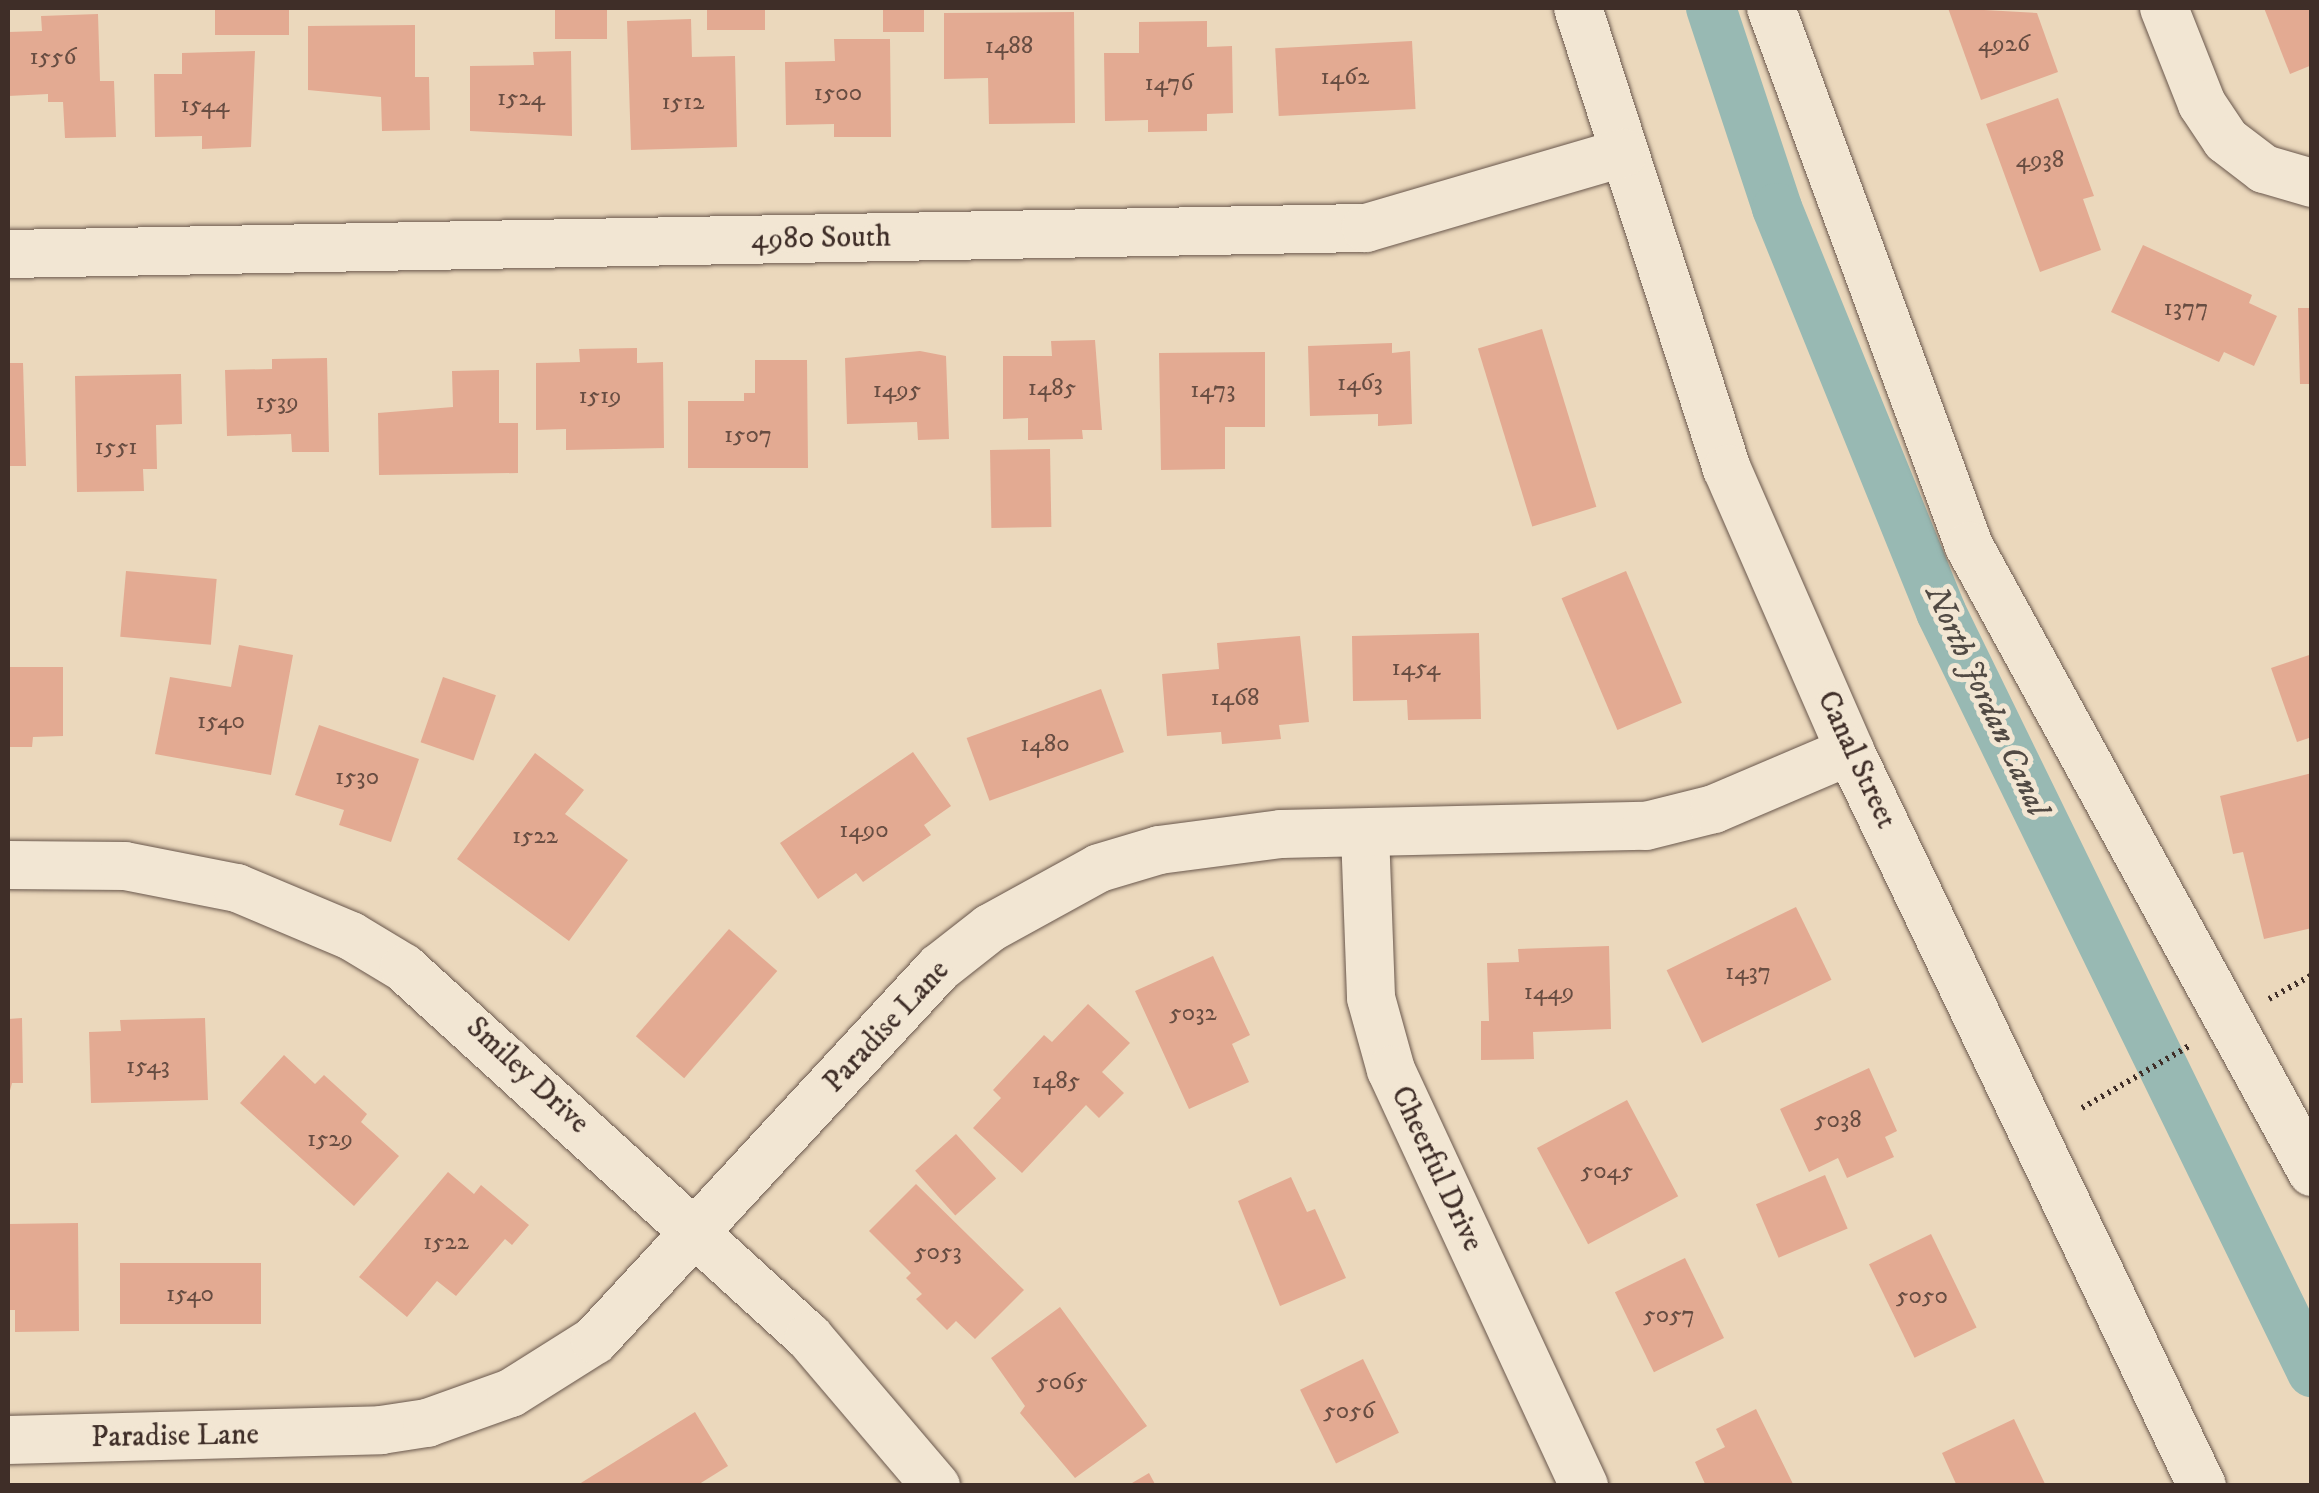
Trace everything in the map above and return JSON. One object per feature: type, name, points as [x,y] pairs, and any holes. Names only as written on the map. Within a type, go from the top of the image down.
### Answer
[{"type":"street","name":"Canal Street","points":[[1578,8],[1728,469],[1850,751],[2202,1486]]},
{"type":"street","points":[[1771,8],[1969,546],[2233,1020],[2312,1172]]},
{"type":"street","points":[[2164,8],[2202,104],[2226,140],[2264,169],[2312,183]]},
{"type":"street","name":"4980 South","points":[[8,254],[1346,229],[1405,220],[1623,153]]},
{"type":"street","name":"Paradise Lane","points":[[8,1440],[336,1434],[470,1410],[538,1378],[595,1340],[939,968],[1031,904],[1099,868],[1159,850],[1220,840],[1646,826],[1714,809],[1850,751]]},
{"type":"street","name":"Cheerful Drive","points":[[1365,833],[1371,998],[1390,1070],[1584,1486]]},
{"type":"street","name":"Smiley Drive","points":[[8,866],[181,874],[296,909],[351,936],[452,1007],[809,1337],[936,1486]]},
{"type":"path","points":[[2082,1108],[2233,1020]]},
{"type":"building","points":[[215,8],[289,8],[289,35],[215,35]]},
{"type":"building","points":[[555,8],[607,8],[607,39],[555,39]]},
{"type":"building","points":[[707,8],[765,8],[765,30],[707,30]]},
{"type":"building","points":[[883,8],[924,8],[924,32],[883,32]]},
{"type":"building","points":[[1948,8],[2037,13],[2058,72],[1981,100]]},
{"type":"building","points":[[2264,8],[2312,8],[2312,65],[2290,74]]},
{"type":"building","points":[[1074,12],[1075,123],[989,124],[988,78],[944,79],[944,13]]},
{"type":"building","points":[[98,14],[100,81],[114,81],[116,137],[65,138],[63,102],[48,102],[48,94],[8,96],[8,32],[42,31],[41,16]]},
{"type":"building","points":[[691,19],[692,57],[735,56],[737,147],[631,150],[627,21]]},
{"type":"building","points":[[1207,21],[1207,47],[1232,46],[1233,113],[1207,114],[1207,131],[1148,132],[1148,120],[1105,121],[1104,53],[1139,53],[1139,22]]},
{"type":"building","points":[[415,25],[415,77],[429,77],[430,130],[382,131],[381,97],[308,90],[308,26]]},
{"type":"building","points":[[834,39],[890,39],[891,137],[834,137],[834,124],[786,125],[785,62],[835,61]]},
{"type":"building","points":[[1412,41],[1416,109],[1279,116],[1275,48]]},
{"type":"building","points":[[255,51],[251,147],[202,149],[202,136],[155,137],[154,74],[182,74],[182,53]]},
{"type":"building","points":[[571,51],[572,136],[470,131],[470,66],[534,65],[533,52]]},
{"type":"building","points":[[2058,98],[2094,196],[2083,199],[2101,250],[2040,272],[1986,124]]},
{"type":"building","points":[[2143,245],[2252,295],[2249,303],[2277,316],[2254,366],[2224,352],[2219,362],[2111,312]]},
{"type":"building","points":[[2298,308],[2312,308],[2312,384],[2300,384]]},
{"type":"building","points":[[1542,329],[1596,507],[1532,526],[1478,349]]},
{"type":"building","points":[[1095,340],[1102,430],[1082,430],[1083,439],[1028,440],[1028,418],[1003,419],[1003,356],[1052,356],[1051,341]]},
{"type":"building","points":[[1392,343],[1392,353],[1410,351],[1412,424],[1378,426],[1378,414],[1310,416],[1308,346]]},
{"type":"building","points":[[637,348],[637,363],[663,362],[664,448],[566,450],[566,429],[536,430],[536,363],[580,362],[579,349]]},
{"type":"building","points":[[920,351],[946,356],[949,439],[918,440],[917,422],[847,424],[845,358]]},
{"type":"building","points":[[1265,352],[1265,427],[1225,427],[1225,469],[1161,470],[1159,353]]},
{"type":"building","points":[[327,358],[329,452],[292,452],[291,434],[227,436],[225,370],[272,369],[272,359]]},
{"type":"building","points":[[755,360],[807,360],[808,468],[688,468],[688,401],[744,401],[744,393],[755,393]]},
{"type":"building","points":[[8,363],[23,363],[26,466],[8,466]]},
{"type":"building","points":[[499,370],[499,423],[518,423],[518,473],[379,475],[378,413],[453,407],[452,371]]},
{"type":"building","points":[[181,374],[182,424],[156,425],[157,469],[143,469],[144,491],[77,492],[75,376]]},
{"type":"building","points":[[1050,449],[1051,527],[991,528],[990,450]]},
{"type":"building","points":[[126,571],[217,579],[211,645],[120,637]]},
{"type":"building","points":[[1626,571],[1682,703],[1617,730],[1562,598]]},
{"type":"building","points":[[1479,633],[1481,719],[1408,720],[1407,700],[1353,701],[1352,636]]},
{"type":"building","points":[[1300,636],[1309,722],[1279,725],[1281,739],[1222,744],[1221,732],[1167,736],[1162,674],[1219,669],[1217,643]]},
{"type":"building","points":[[239,645],[293,655],[271,775],[155,754],[170,677],[231,687]]},
{"type":"building","points":[[2312,654],[2312,737],[2297,742],[2271,668]]},
{"type":"building","points":[[8,667],[63,667],[63,736],[33,737],[32,747],[8,747]]},
{"type":"building","points":[[443,677],[496,695],[473,760],[421,742]]},
{"type":"building","points":[[1101,689],[1124,752],[990,801],[967,738]]},
{"type":"building","points":[[319,725],[419,759],[391,842],[339,825],[344,810],[295,795]]},
{"type":"building","points":[[913,752],[951,806],[924,825],[931,835],[863,882],[856,873],[818,899],[780,843]]},
{"type":"building","points":[[535,753],[584,790],[565,814],[628,860],[569,941],[457,859]]},
{"type":"building","points":[[2312,773],[2312,928],[2264,939],[2243,852],[2233,854],[2220,796]]},
{"type":"building","points":[[1796,907],[1832,980],[1702,1043],[1667,970]]},
{"type":"building","points":[[729,929],[777,971],[684,1078],[636,1036]]},
{"type":"building","points":[[1609,946],[1611,1029],[1533,1032],[1534,1059],[1481,1060],[1481,1021],[1489,1021],[1487,963],[1519,962],[1518,949]]},
{"type":"building","points":[[1213,956],[1250,1035],[1232,1044],[1249,1082],[1189,1109],[1135,991]]},
{"type":"building","points":[[1088,1004],[1130,1043],[1102,1072],[1124,1093],[1099,1118],[1086,1105],[1022,1173],[973,1128],[1001,1098],[993,1090],[1044,1035],[1052,1042]]},
{"type":"building","points":[[22,1018],[23,1083],[12,1083],[8,1098],[8,1019]]},
{"type":"building","points":[[205,1018],[208,1100],[91,1103],[89,1032],[121,1031],[120,1020]]},
{"type":"building","points":[[284,1055],[315,1084],[324,1075],[367,1114],[361,1122],[399,1156],[354,1206],[240,1103]]},
{"type":"building","points":[[1869,1068],[1897,1131],[1885,1137],[1894,1157],[1847,1178],[1838,1158],[1809,1172],[1780,1109]]},
{"type":"building","points":[[1627,1100],[1678,1196],[1588,1244],[1537,1148]]},
{"type":"building","points":[[956,1134],[996,1179],[955,1215],[915,1171]]},
{"type":"building","points":[[448,1172],[474,1194],[481,1185],[529,1225],[512,1245],[505,1239],[456,1296],[437,1281],[407,1317],[359,1277]]},
{"type":"building","points":[[1825,1175],[1848,1228],[1779,1258],[1756,1204]]},
{"type":"building","points":[[1291,1177],[1307,1212],[1315,1209],[1346,1278],[1280,1306],[1238,1201]]},
{"type":"building","points":[[916,1184],[1024,1290],[975,1339],[956,1321],[947,1330],[916,1299],[922,1294],[906,1278],[911,1273],[869,1231]]},
{"type":"building","points":[[78,1223],[79,1331],[15,1332],[15,1310],[8,1310],[8,1224]]},
{"type":"building","points":[[1931,1234],[1977,1327],[1915,1358],[1869,1264]]},
{"type":"building","points":[[1685,1258],[1724,1338],[1654,1372],[1615,1292]]},
{"type":"building","points":[[120,1263],[261,1263],[261,1324],[120,1324]]},
{"type":"building","points":[[1060,1307],[1147,1426],[1075,1478],[1020,1413],[1025,1406],[991,1358]]},
{"type":"building","points":[[1363,1359],[1399,1433],[1336,1463],[1300,1390]]},
{"type":"building","points":[[1756,1409],[1794,1486],[1706,1486],[1695,1462],[1725,1447],[1716,1429]]},
{"type":"building","points":[[695,1412],[728,1466],[696,1486],[576,1486]]},
{"type":"building","points":[[2014,1419],[2046,1486],[1957,1486],[1942,1453]]},
{"type":"building","points":[[1149,1473],[1156,1486],[1127,1486]]},
{"type":"waterway","name":"North Jordan Canal","points":[[1711,8],[1777,208],[1941,612],[2312,1372]]}]
